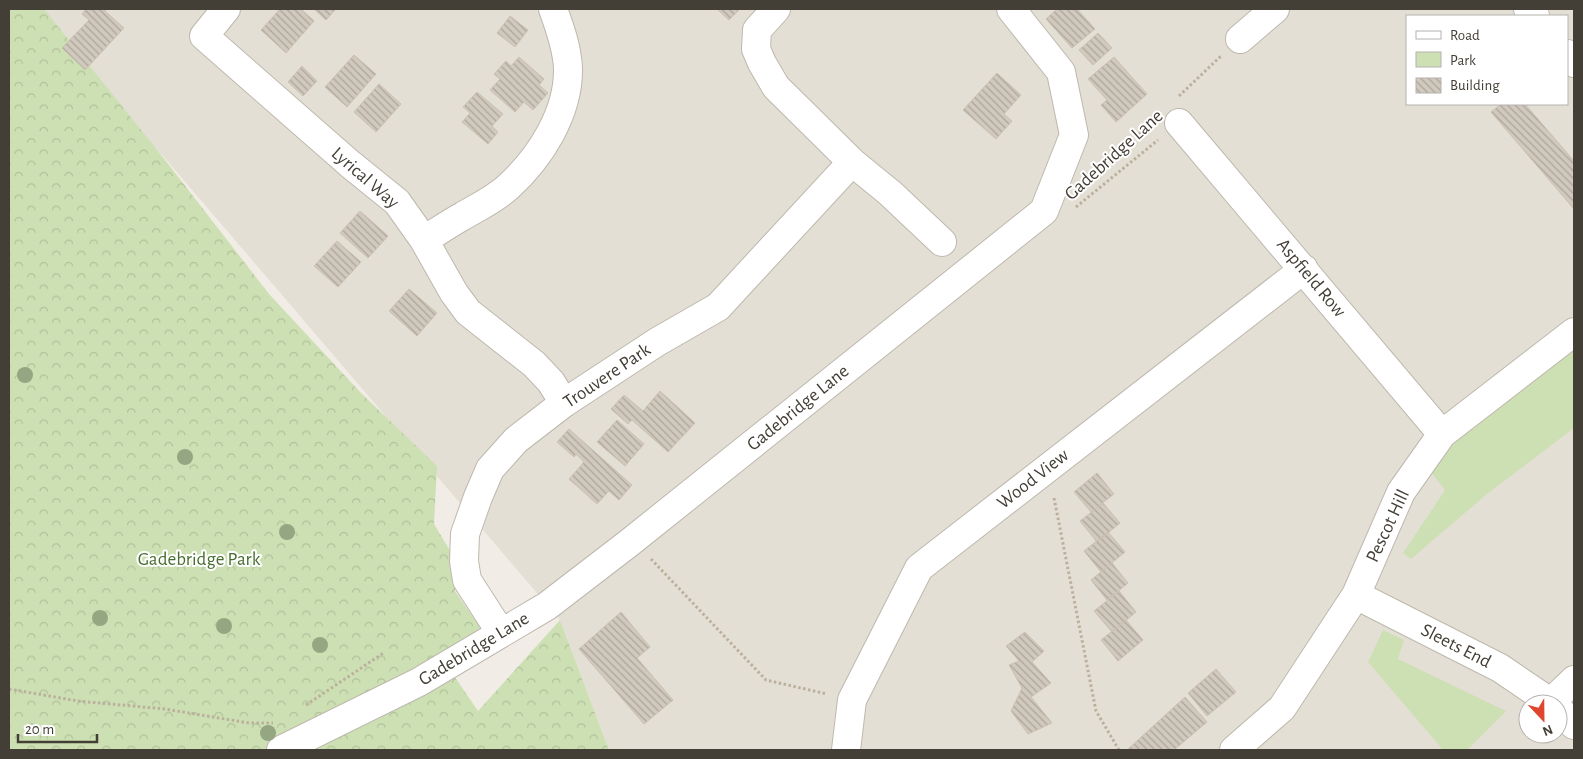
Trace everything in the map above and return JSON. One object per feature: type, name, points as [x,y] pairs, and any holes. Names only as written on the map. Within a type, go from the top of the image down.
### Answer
[{"type":"street","name":"Lyrical Way","points":[[226,9],[204,36],[350,164],[397,202],[424,240],[454,293],[468,312],[534,364],[551,382],[564,403]]},
{"type":"street","points":[[424,240],[508,188],[547,141],[559,117],[565,98],[568,68],[564,42],[554,9]]},
{"type":"street","points":[[776,9],[757,30],[756,49],[776,87],[844,153],[942,242]]},
{"type":"street","name":"Gadebridge Lane","points":[[292,744],[420,682],[547,606],[1044,211],[1074,135],[1061,72],[1011,9]]},
{"type":"street","points":[[1240,38],[1275,9]]},
{"type":"street","name":"Aspfield Row","points":[[1171,112],[1442,434]]},
{"type":"street","name":"Trouvere Park","points":[[501,633],[467,580],[464,561],[465,534],[490,470],[516,440],[564,403],[657,342],[718,307],[844,153]]},
{"type":"street","name":"Wood View","points":[[846,750],[852,700],[919,568],[1304,269]]},
{"type":"street","name":"Pescot Hill","points":[[1234,750],[1282,708],[1356,595],[1401,492],[1442,434],[1574,332]]},
{"type":"street","name":"Sleets End","points":[[1356,595],[1500,668],[1538,694]]},
{"type":"street","points":[[1563,694],[1574,680]]},
{"type":"path","name":"Gadebridge Lane","points":[[1080,189],[1171,112],[1240,38]]},
{"type":"path","points":[[1048,468],[1096,711],[1120,750]]},
{"type":"path","points":[[647,556],[766,680],[852,700]]},
{"type":"path","points":[[303,707],[385,652]]},
{"type":"path","points":[[9,688],[78,701],[165,709],[249,722],[279,724],[292,744]]},
{"type":"shaded area","points":[[41,9],[1574,9],[1574,750],[609,750],[560,620],[163,156],[96,86]]},
{"type":"green space","name":"Gadebridge Park","points":[[9,9],[44,9],[162,156],[269,294],[361,393],[437,466],[434,524],[455,559],[455,591],[482,630],[446,664],[478,711],[560,620],[609,750],[9,750]]},
{"type":"green space","points":[[1574,341],[1574,428],[1487,494],[1411,559],[1403,553],[1445,490],[1430,471],[1477,418]]},
{"type":"green space","points":[[1383,630],[1404,640],[1398,659],[1506,711],[1467,750],[1443,750],[1368,662]]},
{"type":"building","points":[[86,9],[106,9],[105,11],[124,28],[85,70],[62,48],[89,20],[82,14]]},
{"type":"building","points":[[280,9],[301,9],[314,21],[286,53],[261,30]]},
{"type":"building","points":[[314,9],[336,9],[326,20]]},
{"type":"building","points":[[717,9],[740,9],[729,20]]},
{"type":"building","points":[[1057,9],[1077,9],[1095,29],[1072,48],[1046,19]]},
{"type":"building","points":[[510,16],[528,30],[515,47],[497,33]]},
{"type":"building","points":[[1098,33],[1112,48],[1093,65],[1079,50]]},
{"type":"building","points":[[354,55],[376,74],[347,107],[325,87]]},
{"type":"building","points":[[519,57],[544,79],[539,85],[548,93],[533,110],[524,102],[515,112],[490,90],[500,79],[494,74],[506,61],[511,66]]},
{"type":"building","points":[[1114,57],[1147,94],[1116,122],[1101,105],[1107,100],[1088,79]]},
{"type":"building","points":[[302,66],[317,81],[303,96],[288,82]]},
{"type":"building","points":[[997,73],[1021,95],[1004,114],[1012,121],[996,139],[963,110]]},
{"type":"building","points":[[379,84],[401,104],[376,132],[354,112]]},
{"type":"building","points":[[477,92],[503,114],[492,126],[498,132],[488,144],[462,122],[470,113],[463,107]]},
{"type":"building","points":[[1500,105],[1526,105],[1574,161],[1574,209],[1491,112]]},
{"type":"building","points":[[360,211],[388,236],[368,258],[340,233]]},
{"type":"building","points":[[337,241],[361,262],[338,287],[314,266]]},
{"type":"building","points":[[409,289],[437,313],[417,336],[389,311]]},
{"type":"building","points":[[660,391],[695,423],[668,452],[632,420],[628,424],[611,409],[624,395],[643,411]]},
{"type":"building","points":[[617,420],[644,444],[625,466],[597,442]]},
{"type":"building","points":[[569,429],[632,485],[619,500],[609,491],[597,504],[569,479],[584,462],[576,454],[574,457],[557,442]]},
{"type":"building","points":[[1097,473],[1114,494],[1091,512],[1074,492]]},
{"type":"building","points":[[1103,503],[1120,523],[1097,542],[1080,521]]},
{"type":"building","points":[[1108,532],[1125,552],[1101,572],[1084,551]]},
{"type":"building","points":[[1112,563],[1128,583],[1107,600],[1091,580]]},
{"type":"building","points":[[1119,591],[1136,612],[1112,632],[1094,611]]},
{"type":"building","points":[[621,612],[650,647],[637,658],[673,700],[644,724],[579,649]]},
{"type":"building","points":[[1126,620],[1143,640],[1118,661],[1101,640]]},
{"type":"building","points":[[1025,632],[1044,651],[1032,662],[1051,683],[1031,697],[1052,723],[1028,734],[1011,711],[1022,688],[1009,665],[1019,661],[1006,646]]},
{"type":"building","points":[[1216,669],[1236,692],[1207,716],[1188,693]]},
{"type":"building","points":[[1185,697],[1207,722],[1174,750],[1127,750]]}]
